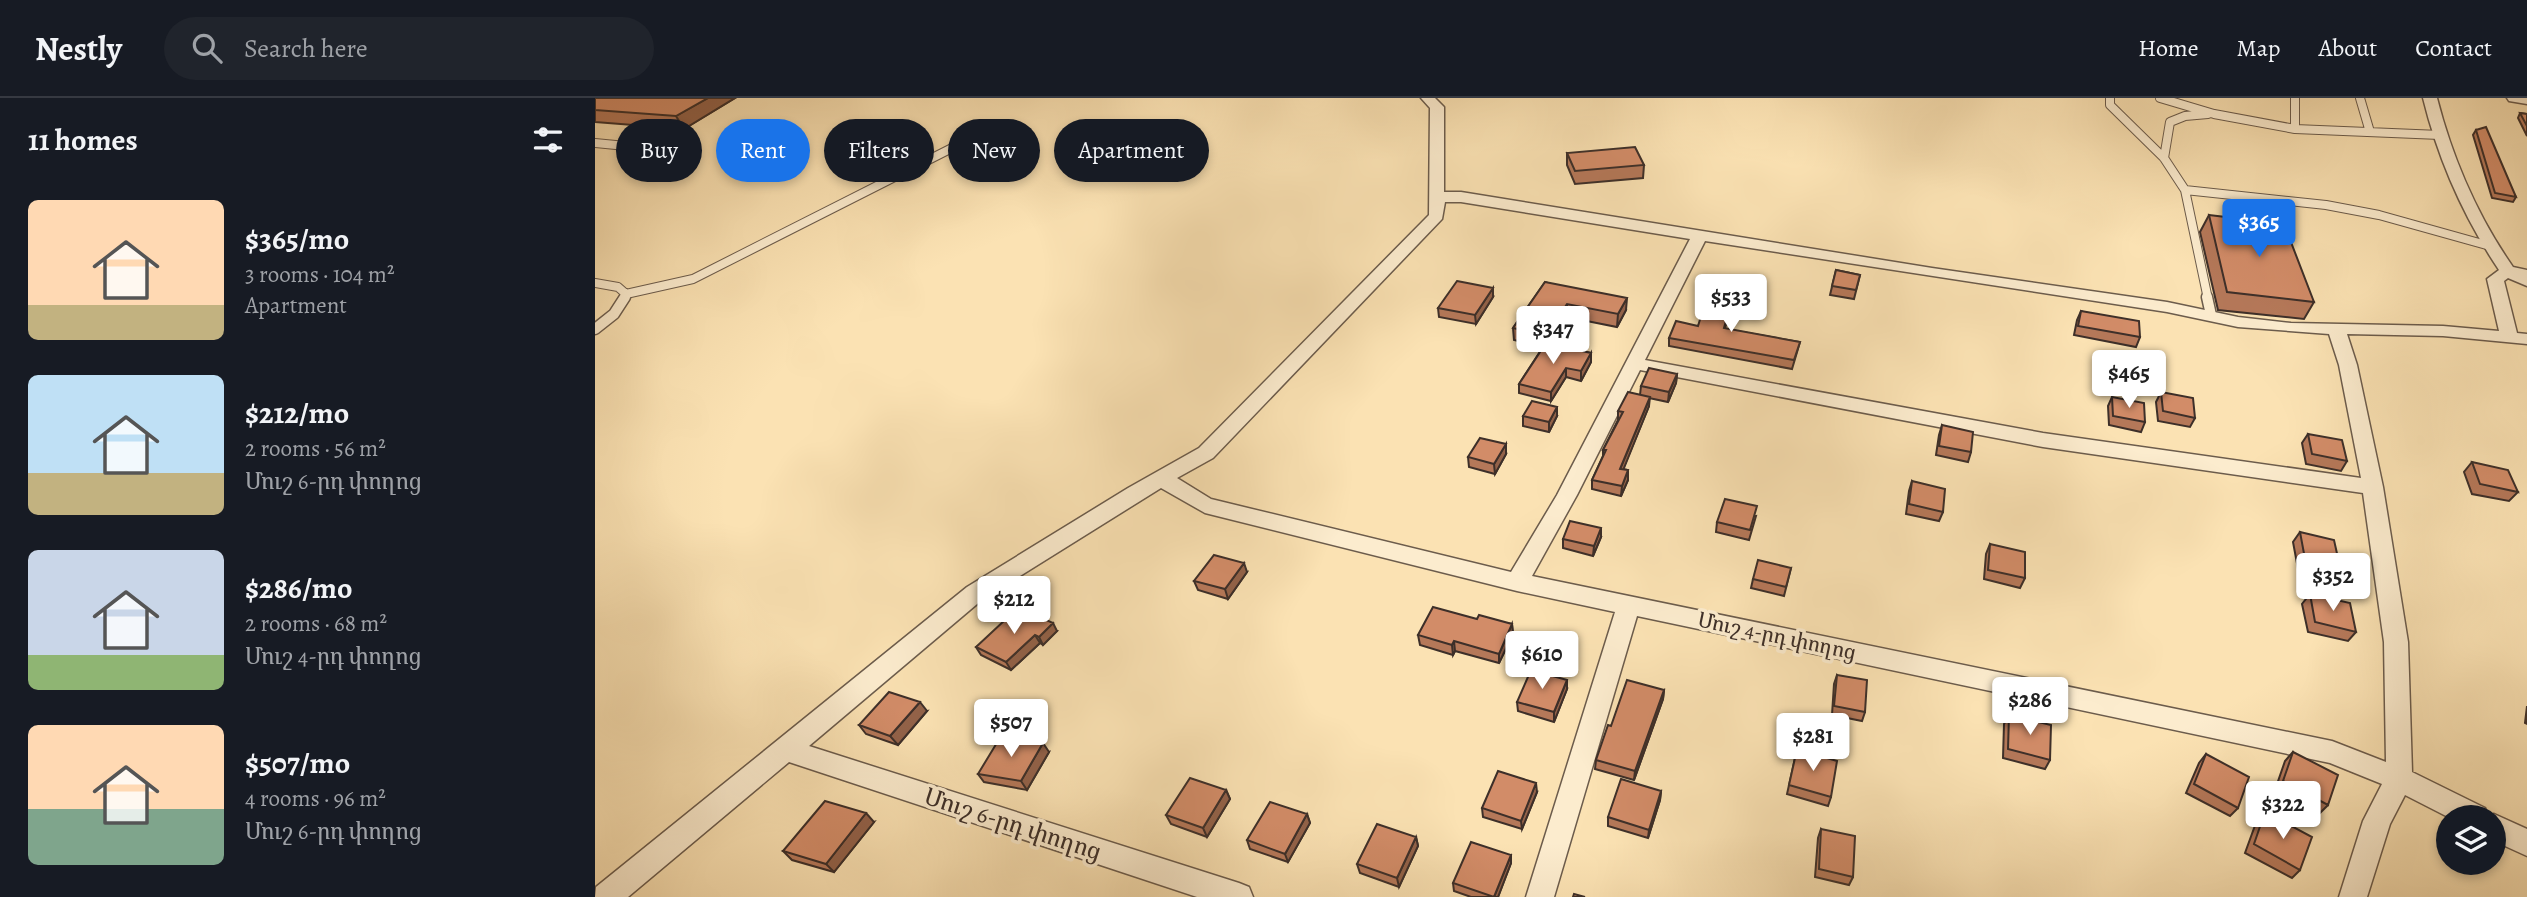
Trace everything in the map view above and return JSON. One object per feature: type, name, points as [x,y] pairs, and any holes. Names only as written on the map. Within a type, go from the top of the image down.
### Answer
[{"type":"street","points":[[606,897],[975,593],[1206,453],[1437,216],[1437,107],[1428,98]]},
{"type":"street","points":[[2430,98],[2440,135],[2480,232],[2508,271],[2527,281]]},
{"type":"street","points":[[2514,98],[2527,100]]},
{"type":"street","points":[[1436,197],[1461,197],[2211,315],[2238,322],[2291,328],[2443,331],[2518,338],[2495,279],[2508,271],[2527,274]]},
{"type":"street","points":[[1517,582],[1567,495],[1700,235]]},
{"type":"street","points":[[2336,328],[2348,365],[2373,488],[2396,642],[2399,779],[2377,821],[2353,897]]},
{"type":"street","points":[[1636,364],[2043,440],[2373,488]]},
{"type":"street","name":"Մուշ 4-րդ փողոց","points":[[1161,478],[1205,505],[1517,582],[2332,752],[2399,779],[2451,805]]},
{"type":"street","points":[[1540,897],[1629,605]]},
{"type":"street","name":"Մուշ 6-րդ փողոց","points":[[787,750],[1238,897]]},
{"type":"street","points":[[2506,833],[2527,843]]},
{"type":"lane","points":[[2110,98],[2109,105],[2164,158],[2185,190],[2211,315]]},
{"type":"lane","points":[[2160,98],[2214,114],[2295,129],[2440,135]]},
{"type":"lane","points":[[2295,98],[2295,129]]},
{"type":"lane","points":[[2360,98],[2370,132]]},
{"type":"lane","points":[[2164,158],[2170,122],[2185,116],[2214,114]]},
{"type":"lane","points":[[595,143],[616,145]]},
{"type":"lane","points":[[626,294],[693,279],[948,150]]},
{"type":"lane","points":[[2185,190],[2326,205],[2379,215],[2490,246]]},
{"type":"lane","points":[[595,283],[618,287],[626,294]]},
{"type":"lane","points":[[595,329],[610,320],[622,306],[626,294]]},
{"type":"building","points":[[595,98],[708,98],[676,116],[595,110]]},
{"type":"building","points":[[2520,113],[2527,114],[2527,126]]},
{"type":"building","points":[[2486,127],[2516,197],[2495,193],[2476,130]]},
{"type":"building","points":[[1635,147],[1644,165],[1575,171],[1567,153]]},
{"type":"building","points":[[2209,215],[2284,224],[2314,302],[2227,292]]},
{"type":"building","points":[[1836,270],[1860,275],[1856,290],[1832,286]]},
{"type":"building","points":[[1457,281],[1493,288],[1475,315],[1438,308]]},
{"type":"building","points":[[1545,282],[1627,298],[1618,314],[1567,304],[1546,335],[1513,328]]},
{"type":"building","points":[[1707,297],[1732,300],[1724,328],[1800,342],[1794,360],[1669,338],[1676,321],[1698,326]]},
{"type":"building","points":[[2081,311],[2139,321],[2140,337],[2078,326]]},
{"type":"building","points":[[1546,343],[1591,353],[1581,371],[1566,368],[1551,392],[1519,384]]},
{"type":"building","points":[[1649,368],[1677,374],[1669,392],[1641,386]]},
{"type":"building","points":[[1628,392],[1650,397],[1620,469],[1628,470],[1622,486],[1592,480],[1606,450],[1603,450],[1623,412],[1618,411]]},
{"type":"building","points":[[2161,392],[2193,398],[2195,418],[2163,411]]},
{"type":"building","points":[[2112,397],[2144,403],[2145,422],[2113,416]]},
{"type":"building","points":[[1532,401],[1557,407],[1549,422],[1523,416]]},
{"type":"building","points":[[1942,425],[1973,432],[1971,452],[1939,446]]},
{"type":"building","points":[[2308,434],[2342,440],[2347,461],[2312,454]]},
{"type":"building","points":[[1480,438],[1506,444],[1494,464],[1468,457]]},
{"type":"building","points":[[2472,462],[2508,470],[2518,492],[2480,484]]},
{"type":"building","points":[[1912,481],[1945,489],[1943,512],[1909,504]]},
{"type":"building","points":[[1725,499],[1757,506],[1750,530],[1717,522]]},
{"type":"building","points":[[1570,521],[1601,528],[1594,546],[1563,539]]},
{"type":"building","points":[[2300,532],[2334,540],[2340,567],[2305,559]]},
{"type":"building","points":[[1990,544],[2025,552],[2025,578],[1988,570]]},
{"type":"building","points":[[1214,555],[1244,563],[1225,589],[1194,581]]},
{"type":"building","points":[[1758,560],[1791,568],[1786,587],[1753,579]]},
{"type":"building","points":[[2310,594],[2350,603],[2356,632],[2315,622]]},
{"type":"building","points":[[1433,607],[1477,619],[1479,615],[1512,624],[1499,654],[1454,641],[1452,645],[1418,635]]},
{"type":"building","points":[[1029,612],[1053,623],[1039,637],[1035,635],[1006,662],[976,647],[1005,620],[1015,625]]},
{"type":"building","points":[[1531,670],[1567,680],[1554,712],[1517,702]]},
{"type":"building","points":[[1837,675],[1867,680],[1865,712],[1834,706]]},
{"type":"building","points":[[1627,680],[1664,690],[1635,771],[1596,760]]},
{"type":"building","points":[[889,692],[920,702],[890,736],[859,725]]},
{"type":"building","points":[[2009,715],[2051,725],[2050,760],[2008,749]]},
{"type":"building","points":[[1001,736],[1043,743],[1021,781],[978,774]]},
{"type":"building","points":[[1797,749],[1837,761],[1831,797],[1789,785]]},
{"type":"building","points":[[2293,752],[2338,775],[2328,805],[2283,781]]},
{"type":"building","points":[[2206,754],[2249,777],[2238,808],[2194,784]]},
{"type":"building","points":[[1498,771],[1536,783],[1521,821],[1482,808]]},
{"type":"building","points":[[1190,778],[1226,790],[1203,828],[1166,815]]},
{"type":"building","points":[[1621,779],[1661,791],[1649,830],[1608,817]]},
{"type":"building","points":[[825,801],[866,813],[826,864],[783,851]]},
{"type":"building","points":[[1270,802],[1307,814],[1285,854],[1247,840]]},
{"type":"building","points":[[2265,812],[2312,837],[2300,870],[2254,844]]},
{"type":"building","points":[[1377,824],[1416,837],[1397,878],[1357,864]]},
{"type":"building","points":[[1821,829],[1855,836],[1853,877],[1819,869]]},
{"type":"building","points":[[1471,842],[1511,855],[1494,897],[1453,883]]}]
